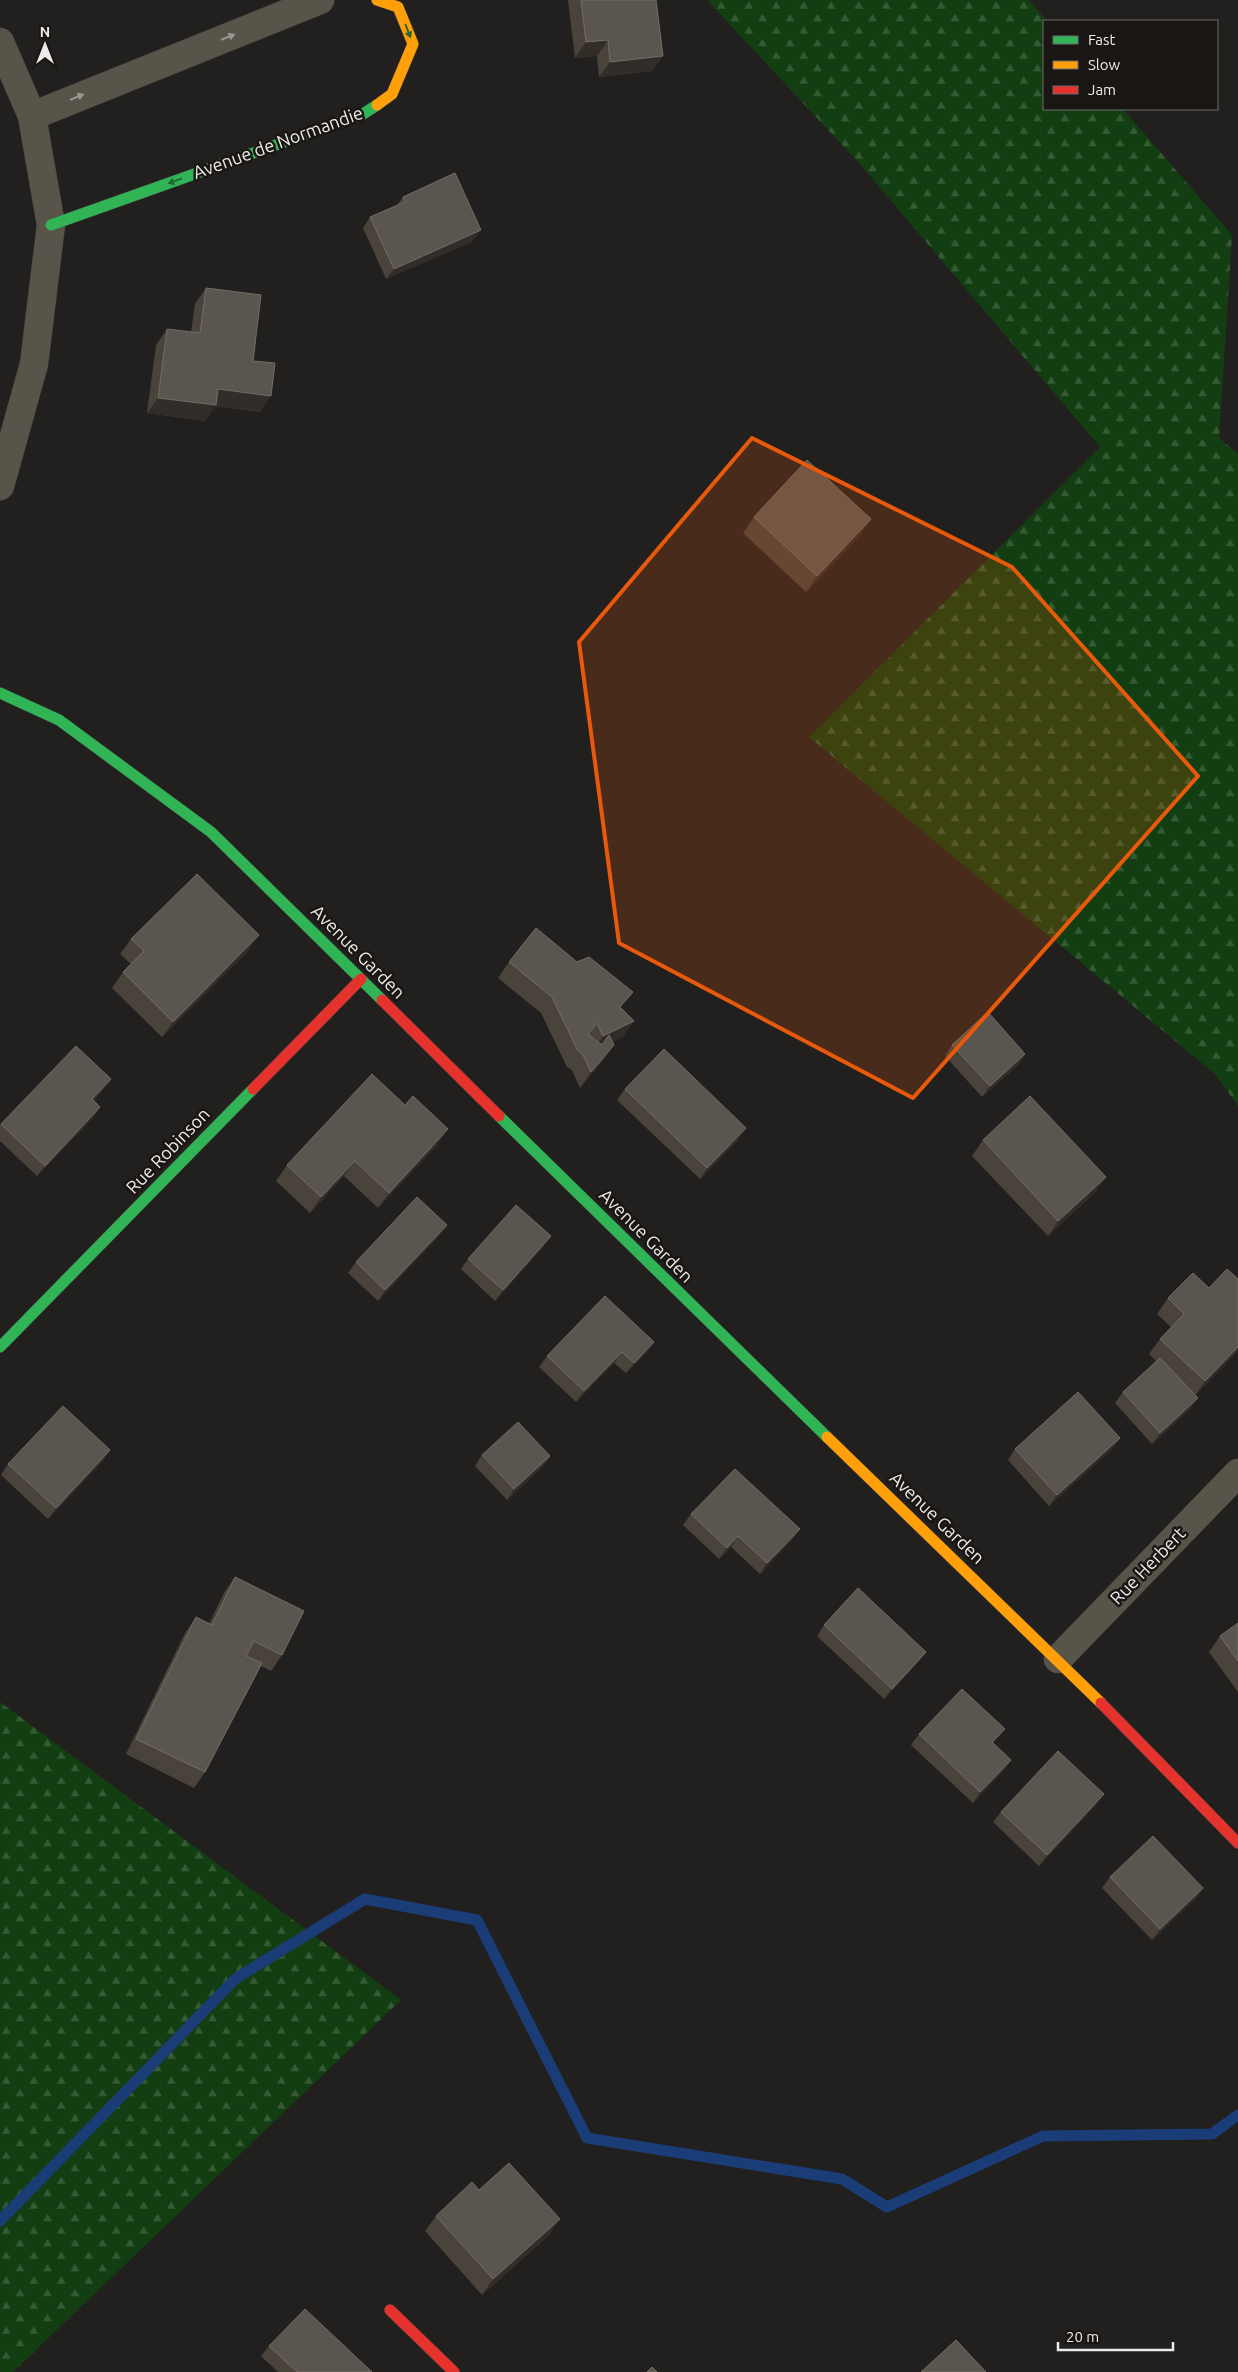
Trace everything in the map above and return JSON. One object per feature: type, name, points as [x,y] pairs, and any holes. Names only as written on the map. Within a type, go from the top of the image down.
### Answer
[{"type":"street","points":[[32,116],[320,0]]},
{"type":"street","name":"Avenue de Normandie","points":[[51,225],[363,114],[392,94],[413,44],[398,7],[377,0]]},
{"type":"street","points":[[0,42],[32,116],[51,225],[34,364],[0,486]]},
{"type":"street","name":"Avenue Garden","points":[[0,693],[58,720],[211,832],[744,1357],[1058,1659],[1238,1843]]},
{"type":"street","name":"Rue Robinson","points":[[0,1347],[361,979]]},
{"type":"street","name":"Rue Herbert","points":[[1058,1659],[1238,1473]]},
{"type":"street","points":[[390,2310],[454,2372]]},
{"type":"highlighted area","points":[[752,438],[1012,567],[1198,776],[913,1098],[619,943],[579,642]]},
{"type":"green space","points":[[707,0],[1029,0],[1046,20],[1043,20],[1043,110],[1124,110],[1232,235],[1219,438],[1238,454],[1238,1106],[1215,1074],[809,737],[1100,447],[859,163]]},
{"type":"green space","points":[[0,1702],[401,2000],[13,2372],[0,2372]]},
{"type":"building","points":[[581,0],[656,0],[663,56],[610,62],[608,40],[586,42]]},
{"type":"building","points":[[455,173],[481,230],[394,269],[370,217],[405,202],[403,197]]},
{"type":"building","points":[[206,288],[261,295],[253,361],[275,363],[271,396],[218,389],[216,405],[158,398],[167,329],[200,333]]},
{"type":"building","points":[[807,460],[871,519],[817,576],[754,517]]},
{"type":"building","points":[[197,874],[259,935],[173,1022],[123,972],[144,951],[131,939]]},
{"type":"building","points":[[536,928],[577,962],[589,957],[633,992],[620,1007],[634,1021],[603,1036],[597,1023],[588,1034],[602,1045],[609,1035],[614,1045],[591,1072],[583,1055],[578,1051],[552,997],[509,962]]},
{"type":"building","points":[[988,1012],[1025,1054],[990,1086],[952,1045]]},
{"type":"building","points":[[76,1046],[111,1079],[92,1099],[100,1107],[45,1166],[1,1124]]},
{"type":"building","points":[[664,1049],[746,1128],[707,1168],[625,1089]]},
{"type":"building","points":[[372,1074],[405,1105],[413,1096],[448,1129],[389,1193],[355,1161],[321,1197],[287,1165]]},
{"type":"building","points":[[1030,1096],[1106,1177],[1058,1221],[983,1140]]},
{"type":"building","points":[[417,1197],[447,1225],[385,1290],[356,1262]]},
{"type":"building","points":[[516,1205],[551,1236],[503,1290],[468,1259]]},
{"type":"building","points":[[1227,1269],[1238,1279],[1238,1347],[1205,1381],[1160,1339],[1184,1314],[1168,1298],[1193,1273],[1209,1288]]},
{"type":"building","points":[[605,1296],[654,1342],[634,1363],[622,1352],[584,1391],[547,1356]]},
{"type":"building","points":[[1160,1358],[1198,1398],[1160,1433],[1123,1392]]},
{"type":"building","points":[[1078,1392],[1120,1438],[1057,1495],[1015,1449]]},
{"type":"building","points":[[63,1406],[110,1450],[56,1508],[8,1464]]},
{"type":"building","points":[[518,1422],[550,1456],[514,1489],[482,1455]]},
{"type":"building","points":[[735,1469],[800,1529],[767,1563],[738,1536],[727,1548],[691,1514]]},
{"type":"building","points":[[235,1577],[304,1611],[282,1655],[254,1641],[246,1656],[262,1663],[205,1772],[136,1739],[196,1617],[212,1625]]},
{"type":"building","points":[[858,1588],[926,1652],[892,1689],[824,1625]]},
{"type":"building","points":[[1238,1623],[1238,1661],[1220,1636]]},
{"type":"building","points":[[962,1689],[1005,1729],[992,1742],[1011,1760],[980,1792],[919,1734]]},
{"type":"building","points":[[1058,1751],[1104,1794],[1047,1855],[1001,1812]]},
{"type":"building","points":[[1153,1836],[1203,1888],[1160,1929],[1110,1877]]},
{"type":"building","points":[[509,2163],[560,2219],[493,2279],[436,2216],[472,2182],[479,2190]]},
{"type":"building","points":[[305,2309],[372,2372],[297,2372],[269,2346]]},
{"type":"building","points":[[956,2340],[986,2372],[921,2372]]},
{"type":"building","points":[[652,2367],[657,2372],[647,2372]]},
{"type":"waterway","points":[[0,2221],[235,1979],[365,1899],[477,1920],[587,2138],[842,2179],[887,2207],[1043,2136],[1212,2134],[1238,2115]]},
{"type":"traffic: fast","points":[[51,225],[363,114],[377,105]]},
{"type":"traffic: fast","points":[[0,693],[59,720],[211,832],[382,1000]]},
{"type":"traffic: fast","points":[[0,1347],[253,1089]]},
{"type":"traffic: fast","points":[[499,1116],[827,1437]]},
{"type":"traffic: slow","points":[[377,0],[398,7],[413,44],[392,94],[377,105]]},
{"type":"traffic: slow","points":[[827,1437],[1101,1703]]},
{"type":"traffic: jam","points":[[253,1089],[361,979]]},
{"type":"traffic: jam","points":[[382,1000],[499,1116]]},
{"type":"traffic: jam","points":[[1101,1703],[1238,1843]]},
{"type":"traffic: jam","points":[[390,2310],[454,2372]]}]
